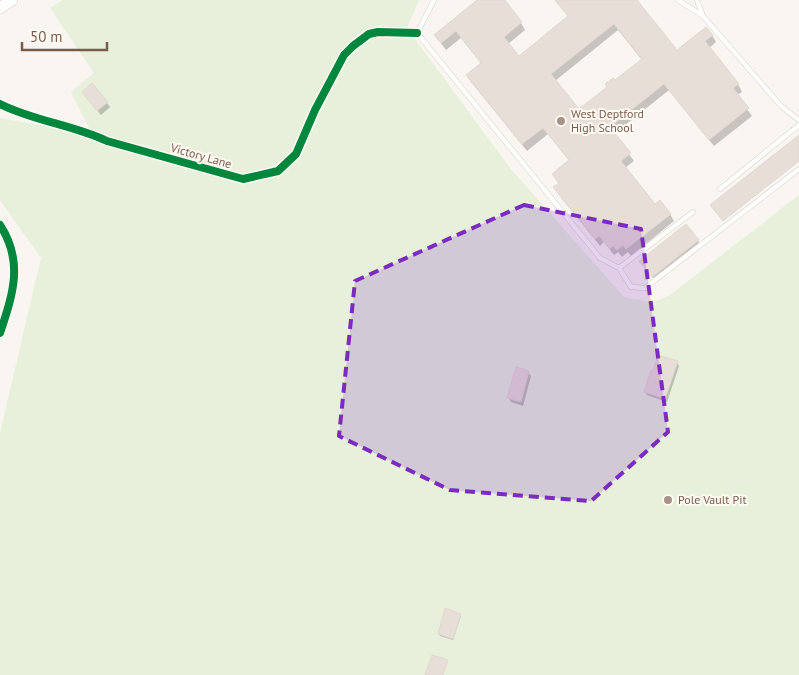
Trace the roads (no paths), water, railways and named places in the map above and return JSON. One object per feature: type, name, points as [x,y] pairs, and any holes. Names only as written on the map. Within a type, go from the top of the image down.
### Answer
[{"type":"street","points":[[0,8],[12,0]]},
{"type":"street","name":"Victory Lane","points":[[0,104],[107,141],[243,179],[278,171],[296,154],[315,110],[344,55],[353,46],[369,34],[378,32],[417,33]]},
{"type":"street","points":[[0,225],[9,239],[15,266],[10,302],[0,333]]},
{"type":"lane","points":[[434,0],[417,33],[600,258],[619,268],[632,287],[645,288],[799,169]]},
{"type":"lane","points":[[678,0],[703,16],[781,106],[799,120]]},
{"type":"lane","points":[[697,0],[703,16]]},
{"type":"lane","points":[[720,189],[799,125]]},
{"type":"lane","points":[[619,268],[693,212]]},
{"type":"place","name":"West Deptford High School","points":[[561,121]]},
{"type":"place","name":"Pole Vault Pit","points":[[668,500]]}]
